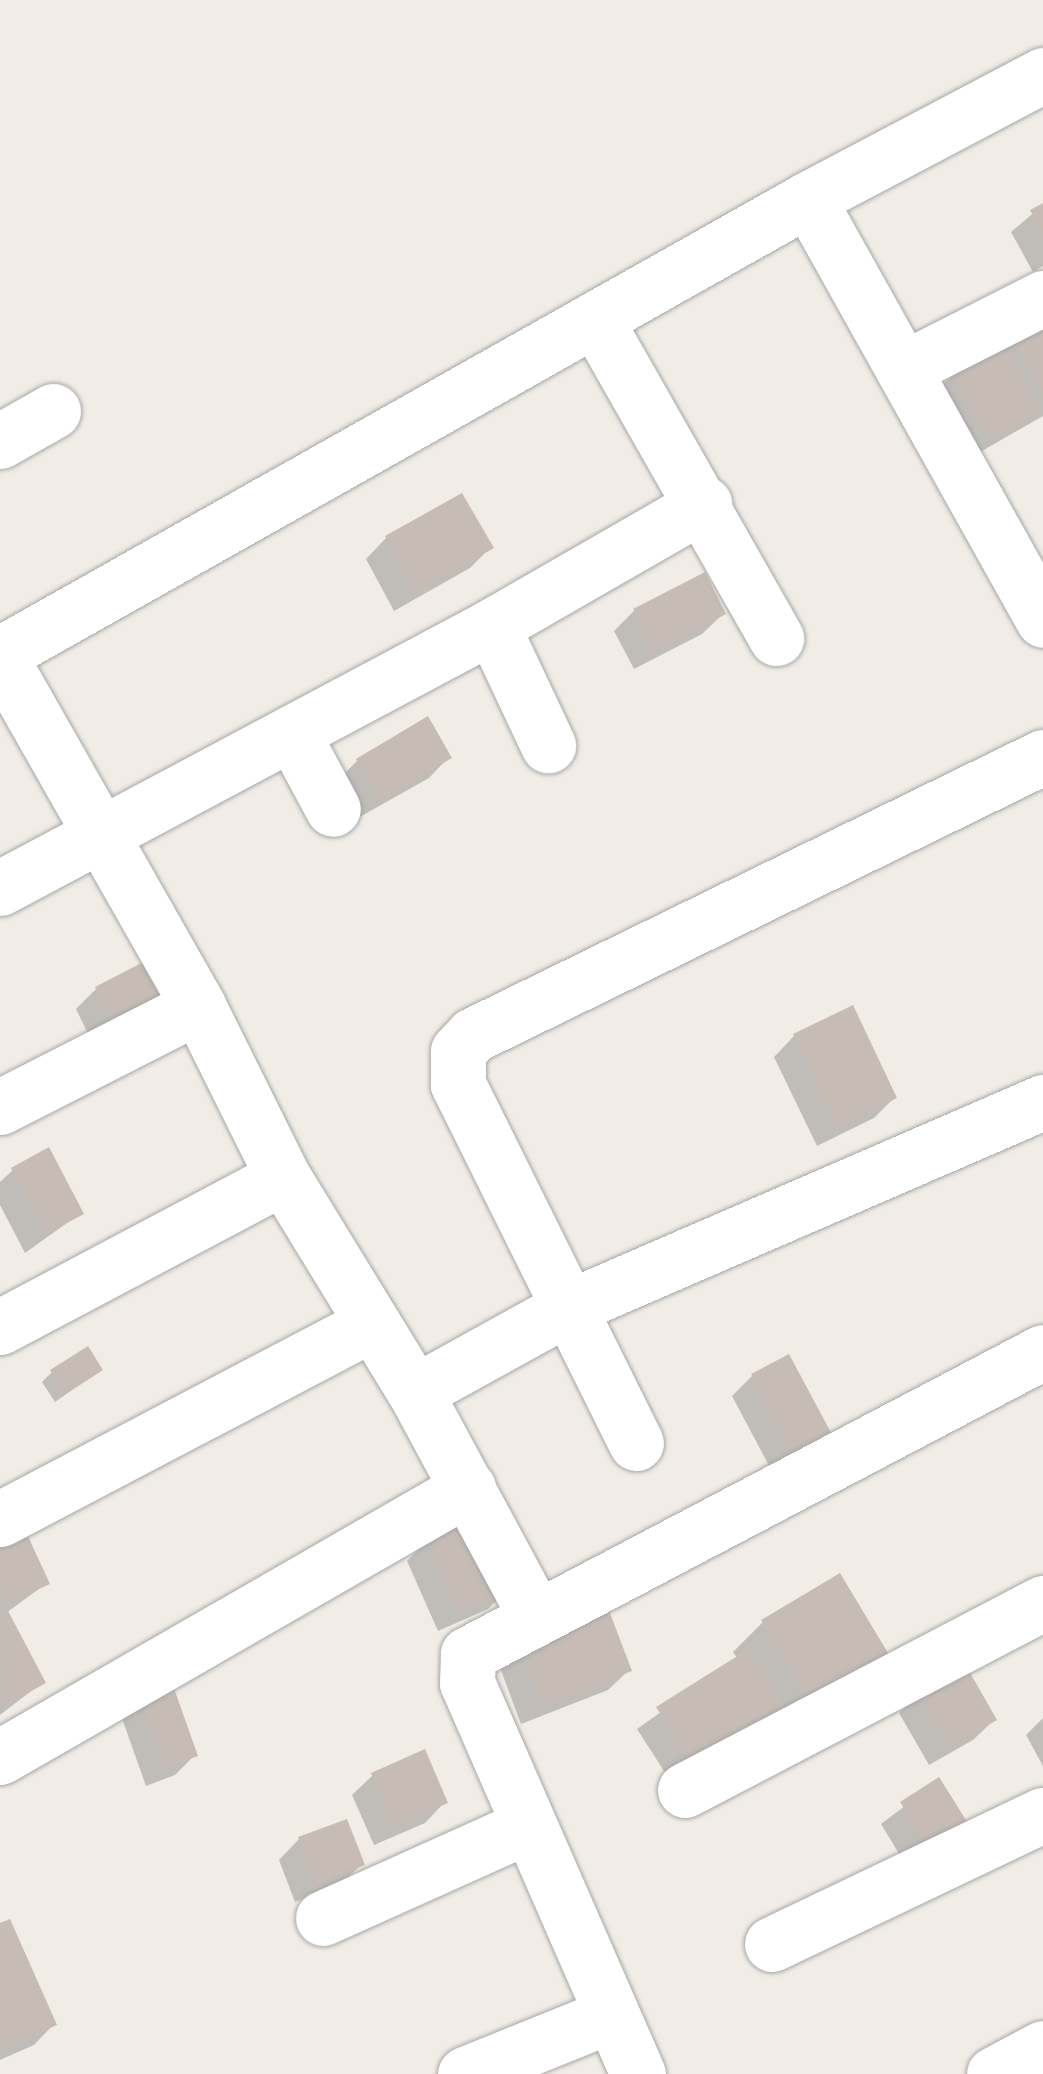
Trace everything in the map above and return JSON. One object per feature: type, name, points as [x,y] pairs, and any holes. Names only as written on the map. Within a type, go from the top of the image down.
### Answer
[{"type":"street","points":[[536,1616],[415,1392],[283,1177],[198,1006],[0,656],[808,199],[1043,75]]},
{"type":"street","points":[[808,199],[903,369],[1023,528],[1043,620]]},
{"type":"street","points":[[903,369],[1043,298]]},
{"type":"street","points":[[595,319],[704,504],[776,638]]},
{"type":"street","points":[[0,441],[53,411]]},
{"type":"street","points":[[0,888],[492,626],[704,504]]},
{"type":"street","points":[[492,626],[548,745]]},
{"type":"street","points":[[292,733],[333,810]]},
{"type":"street","points":[[636,1444],[458,1084],[458,1050],[473,1035],[1043,757]]},
{"type":"street","points":[[0,1107],[198,1006]]},
{"type":"street","points":[[415,1392],[568,1308],[1043,1102]]},
{"type":"street","points":[[0,1326],[283,1177]]},
{"type":"street","points":[[0,1519],[370,1324]]},
{"type":"street","points":[[638,2074],[528,1826],[464,1666],[478,1644],[1043,1352]]},
{"type":"street","points":[[0,1757],[468,1488]]},
{"type":"street","points":[[684,1790],[1043,1603]]},
{"type":"street","points":[[772,1944],[1043,1815]]},
{"type":"street","points":[[323,1918],[528,1826]]},
{"type":"street","points":[[465,2074],[612,2015]]},
{"type":"street","points":[[994,2074],[1043,2048]]},
{"type":"building","points":[[1043,203],[1043,234],[1030,210]]},
{"type":"building","points":[[1043,319],[1043,395],[1012,336]]},
{"type":"building","points":[[1005,343],[1042,411],[989,440],[952,372]]},
{"type":"building","points":[[462,493],[494,548],[415,592],[385,536]]},
{"type":"building","points":[[705,572],[726,614],[654,651],[633,609]]},
{"type":"building","points":[[428,716],[452,758],[380,800],[356,759]]},
{"type":"building","points":[[151,958],[171,996],[114,1026],[95,987]]},
{"type":"building","points":[[853,1005],[897,1098],[838,1127],[793,1034]]},
{"type":"building","points":[[49,1147],[84,1214],[46,1234],[11,1168]]},
{"type":"building","points":[[88,1346],[103,1370],[66,1394],[50,1370]]},
{"type":"building","points":[[789,1354],[835,1440],[797,1461],[751,1374]]},
{"type":"building","points":[[480,1515],[511,1590],[458,1613],[427,1538]]},
{"type":"building","points":[[20,1519],[50,1584],[9,1603],[0,1583],[0,1529]]},
{"type":"building","points":[[840,1573],[894,1663],[815,1710],[761,1620]]},
{"type":"building","points":[[608,1608],[632,1671],[542,1705],[518,1643]]},
{"type":"building","points":[[7,1609],[46,1683],[4,1706],[0,1613]]},
{"type":"building","points":[[747,1650],[785,1710],[694,1767],[656,1707]]},
{"type":"building","points":[[965,1664],[997,1720],[950,1746],[918,1690]]},
{"type":"building","points":[[170,1677],[198,1756],[167,1767],[138,1688]]},
{"type":"building","points":[[425,1749],[448,1803],[394,1826],[371,1773]]},
{"type":"building","points":[[939,1777],[976,1836],[937,1861],[900,1802]]},
{"type":"building","points":[[347,1819],[365,1865],[315,1884],[298,1837]]},
{"type":"building","points":[[10,1919],[57,2025],[6,2047],[0,2033],[0,1923]]}]
